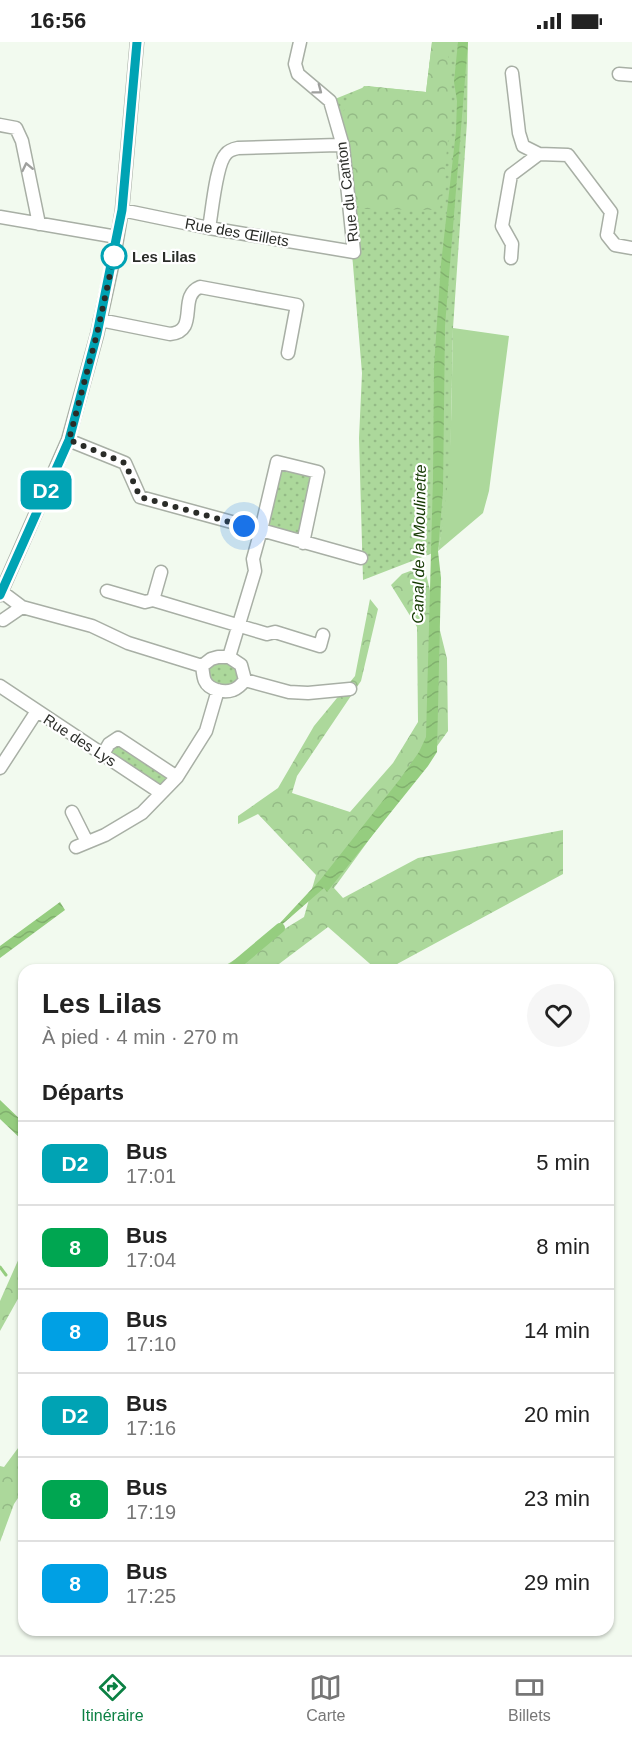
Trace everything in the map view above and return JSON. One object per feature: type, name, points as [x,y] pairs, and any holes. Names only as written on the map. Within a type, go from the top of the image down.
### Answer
[{"type":"street","points":[[137,42],[122,210],[100,320],[69,440],[1,593],[22,607],[92,626],[128,643],[202,666]]},
{"type":"street","name":"Rue du Canton","points":[[300,42],[295,64],[298,74],[330,101],[344,146],[354,252]]},
{"type":"street","points":[[512,73],[519,134],[523,146],[539,154],[568,155],[611,212],[607,235],[615,245],[632,248]]},
{"type":"street","points":[[0,125],[16,128],[22,141],[39,224]]},
{"type":"street","points":[[209,228],[220,168],[227,151],[238,148],[338,144],[344,146]]},
{"type":"street","points":[[511,258],[512,243],[502,226],[511,175],[539,154]]},
{"type":"street","name":"Rue des Œillets","points":[[122,210],[209,228],[354,252]]},
{"type":"street","points":[[0,217],[117,237]]},
{"type":"street","points":[[100,320],[170,334],[177,333],[183,331],[185,326],[190,296],[195,288],[200,287],[297,305],[288,353]]},
{"type":"street","points":[[69,440],[125,463],[140,497],[361,558]]},
{"type":"street","points":[[229,657],[255,571],[253,559],[277,462],[318,471],[303,543]]},
{"type":"street","points":[[153,600],[161,572]]},
{"type":"street","points":[[107,591],[144,602],[153,600],[267,634],[275,632],[320,646],[323,635]]},
{"type":"street","points":[[3,620],[22,607]]},
{"type":"street","points":[[229,657],[241,665],[245,680],[239,687],[232,690],[218,690],[209,687],[204,680],[202,666],[211,659],[229,657]]},
{"type":"street","points":[[245,680],[289,692],[308,693],[350,689]]},
{"type":"street","name":"Rue des Lys","points":[[0,686],[161,794]]},
{"type":"street","points":[[72,812],[82,844],[105,835],[142,813],[177,777],[206,731],[218,690]]},
{"type":"street","points":[[0,768],[37,711]]},
{"type":"street","points":[[103,754],[109,744],[118,738],[177,777]]},
{"type":"green space","points":[[432,42],[468,42],[467,122],[453,328],[450,476],[445,517],[438,551],[363,580],[359,438],[362,373],[343,145],[330,101],[367,86],[426,92]]},
{"type":"green space","points":[[432,42],[450,42],[448,57],[452,106],[440,210],[364,209],[356,205],[342,113],[364,86],[426,92]]},
{"type":"green space","points":[[453,328],[509,336],[489,491],[483,513],[438,551],[449,468]]},
{"type":"green space","points":[[277,462],[318,472],[303,543],[261,530]]},
{"type":"green space","points":[[424,566],[447,659],[448,731],[334,888],[343,898],[418,858],[563,830],[563,874],[397,964],[370,964],[328,927],[279,964],[228,964],[304,917],[316,875],[258,814],[238,824],[238,816],[278,788],[314,726],[355,676],[370,599],[378,609],[361,681],[297,776],[292,793],[350,812],[393,763],[418,722],[417,627],[391,585],[402,574]]},
{"type":"green space","points":[[218,657],[244,671],[232,690],[204,680],[211,659]]},
{"type":"green space","points":[[118,738],[177,777],[161,793],[103,754]]},
{"type":"green space","points":[[18,1260],[18,1299],[0,1331],[0,1301]]},
{"type":"green space","points":[[18,1448],[18,1498],[0,1542],[0,1466],[4,1467]]},
{"type":"water","points":[[458,42],[468,42],[445,326],[443,491],[438,551],[441,578],[437,752],[327,892],[324,888],[237,964],[232,964],[280,923],[321,879],[400,779],[419,752],[426,737],[434,366],[441,264],[456,131],[457,101],[454,82]]},
{"type":"water","points":[[60,902],[65,910],[0,958],[0,946]]},
{"type":"water","points":[[0,1100],[18,1117],[18,1136],[0,1119]]},
{"type":"waterway","name":"Canal de la Moulinette","points":[[237,964],[280,928]]},
{"type":"waterway","points":[[0,1267],[6,1275]]},
{"type":"bus line","name":"D2","points":[[0,595],[69,440],[97,334],[122,210],[137,42]]},
{"type":"place","name":"Les Lilas","points":[[114,256]]},
{"type":"route","points":[[114,256],[97,334],[69,440],[125,463],[140,497],[244,526]]}]
